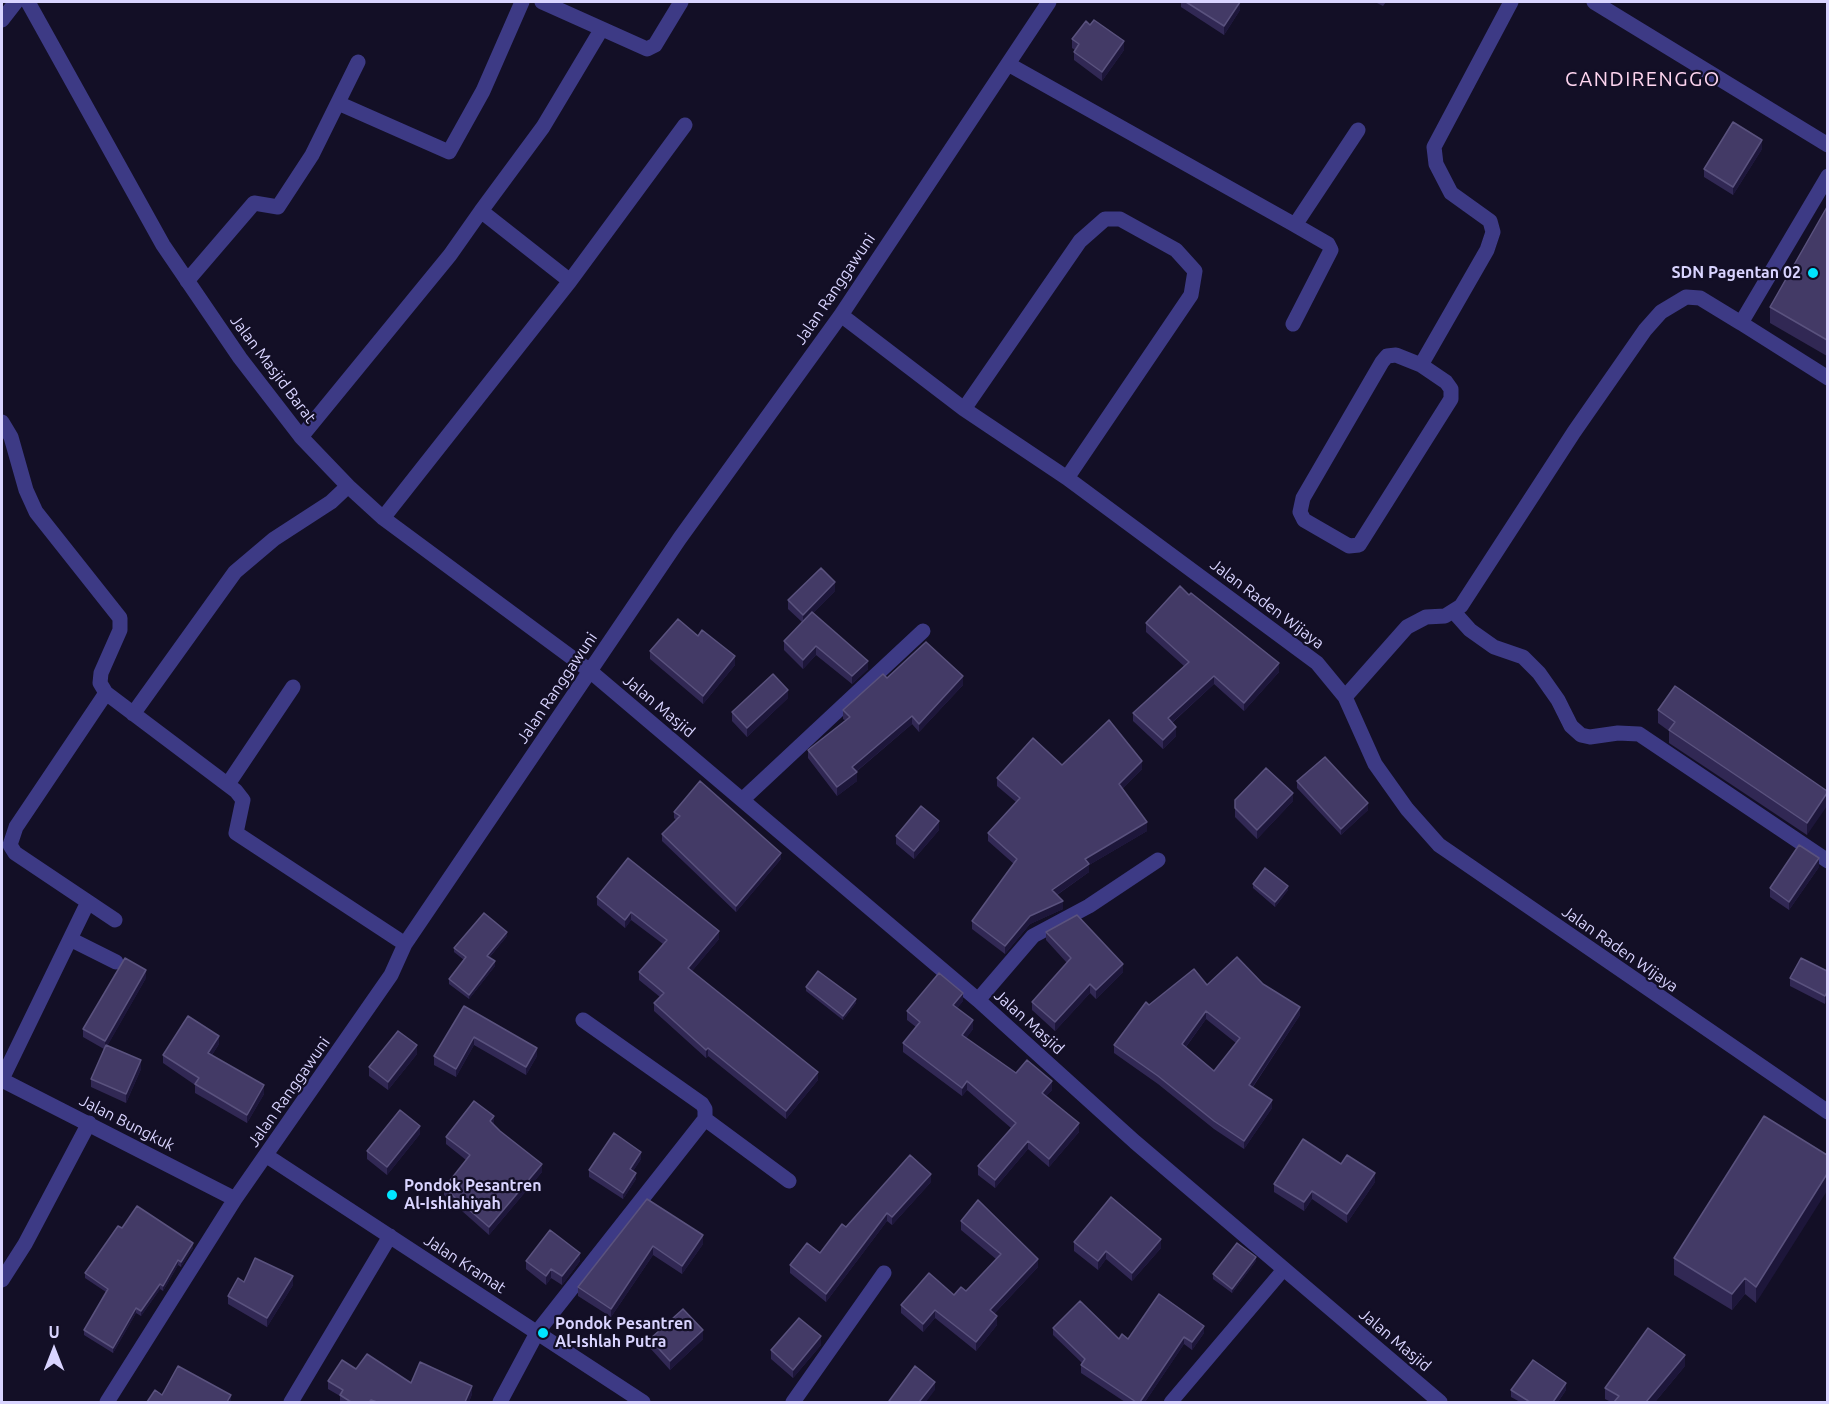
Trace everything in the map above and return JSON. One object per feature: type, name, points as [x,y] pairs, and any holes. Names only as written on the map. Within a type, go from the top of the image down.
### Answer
[{"type":"street","points":[[2,20],[16,2]]},
{"type":"street","name":"Jalan Masjid Barat","points":[[28,2],[163,245],[240,358],[301,437],[382,518],[590,671]]},
{"type":"street","points":[[338,103],[449,152],[483,91],[522,2]]},
{"type":"street","points":[[542,2],[638,47],[649,48],[655,45],[681,2]]},
{"type":"street","name":"Jalan Ranggawuni","points":[[107,1402],[235,1200],[391,975],[405,944],[680,537],[841,315],[1050,2]]},
{"type":"street","points":[[1421,365],[1487,250],[1493,232],[1490,221],[1451,193],[1436,164],[1434,147],[1511,2]]},
{"type":"street","points":[[1594,2],[1827,146]]},
{"type":"street","points":[[301,437],[450,255],[543,127],[601,30]]},
{"type":"street","points":[[187,281],[254,202],[278,207],[312,155],[358,62]]},
{"type":"street","points":[[1008,64],[1328,244],[1330,250],[1293,324]]},
{"type":"street","points":[[382,518],[570,281],[685,125]]},
{"type":"street","points":[[1295,225],[1358,130]]},
{"type":"street","points":[[1741,323],[1827,176]]},
{"type":"street","points":[[481,210],[570,281]]},
{"type":"street","points":[[964,409],[1080,241],[1106,219],[1120,219],[1176,250],[1194,271],[1191,295],[1067,477]]},
{"type":"street","points":[[1345,698],[1407,627],[1426,617],[1445,616],[1461,606],[1574,432],[1645,330],[1661,312],[1686,297],[1700,298],[1827,378]]},
{"type":"street","name":"Jalan Raden Wijaya","points":[[841,315],[964,409],[1067,477],[1317,663],[1345,698],[1375,764],[1407,809],[1439,844],[1827,1112]]},
{"type":"street","points":[[1396,355],[1421,365],[1446,382],[1451,389],[1450,399],[1359,545],[1349,546],[1304,520],[1300,512],[1303,498],[1387,356],[1396,355]]},
{"type":"street","points":[[2,422],[6,438],[36,512],[120,618],[120,630],[101,673],[100,683],[106,693],[228,784],[243,800],[236,832],[405,944]]},
{"type":"street","points":[[133,714],[235,572],[274,539],[331,502],[348,486]]},
{"type":"street","points":[[1453,611],[1470,630],[1494,647],[1523,657],[1539,673],[1558,700],[1571,726],[1581,735],[1590,737],[1618,733],[1639,734],[1827,861]]},
{"type":"street","points":[[742,800],[922,631]]},
{"type":"street","name":"Jalan Masjid","points":[[590,671],[978,1000],[1135,1142],[1440,1402]]},
{"type":"street","points":[[228,784],[293,687]]},
{"type":"street","points":[[106,693],[16,827],[10,844],[15,853],[115,920]]},
{"type":"street","points":[[978,1000],[1033,936],[1089,906],[1158,860]]},
{"type":"street","points":[[2,1079],[88,902]]},
{"type":"street","points":[[70,939],[116,962]]},
{"type":"street","points":[[500,1402],[538,1331],[705,1119],[705,1109],[702,1104],[583,1020]]},
{"type":"street","name":"Jalan Bungkuk","points":[[2,1079],[235,1200]]},
{"type":"street","points":[[705,1119],[789,1181]]},
{"type":"street","points":[[2,1280],[26,1244],[89,1123]]},
{"type":"street","name":"Jalan Kramat","points":[[267,1156],[538,1331],[643,1402]]},
{"type":"street","points":[[291,1402],[390,1236]]},
{"type":"street","points":[[793,1402],[884,1273]]},
{"type":"lane","points":[[1171,1402],[1284,1269]]},
{"type":"building","points":[[1186,2],[1240,2],[1224,26]]},
{"type":"building","points":[[1094,20],[1124,41],[1102,72],[1074,52],[1079,44],[1072,39],[1086,21],[1090,25]]},
{"type":"building","points":[[1733,122],[1762,140],[1733,187],[1704,169]]},
{"type":"building","name":"SDN Pagentan 02","points":[[1827,207],[1827,340],[1770,307]]},
{"type":"building","points":[[821,568],[835,582],[803,615],[788,600]]},
{"type":"building","points":[[1180,586],[1279,663],[1244,703],[1214,676],[1168,718],[1176,727],[1163,740],[1133,713],[1189,662],[1146,623]]},
{"type":"building","points":[[812,612],[868,661],[852,676],[816,646],[803,660],[784,641]]},
{"type":"building","points":[[678,619],[698,636],[702,630],[735,656],[703,696],[650,651]]},
{"type":"building","points":[[926,642],[963,676],[919,724],[912,716],[852,767],[857,772],[837,787],[808,750],[850,717],[843,710],[883,674],[887,678]]},
{"type":"building","points":[[773,674],[788,690],[747,728],[732,712]]},
{"type":"building","points":[[1675,686],[1827,791],[1807,823],[1669,730],[1675,722],[1658,710]]},
{"type":"building","points":[[1109,720],[1142,761],[1119,784],[1147,822],[1085,859],[1089,864],[1052,890],[1063,901],[1030,916],[1005,946],[972,921],[1017,859],[988,833],[1020,798],[997,778],[1033,738],[1062,765]]},
{"type":"building","points":[[1325,757],[1368,803],[1341,829],[1297,781]]},
{"type":"building","points":[[1266,768],[1293,793],[1257,830],[1235,808],[1235,800]]},
{"type":"building","points":[[700,781],[781,853],[736,906],[662,834],[680,816],[674,812]]},
{"type":"building","points":[[921,806],[939,821],[914,851],[896,836]]},
{"type":"building","points":[[1799,845],[1819,858],[1789,902],[1770,888]]},
{"type":"building","points":[[628,858],[719,931],[688,968],[818,1072],[786,1111],[708,1048],[706,1050],[654,1003],[664,993],[639,972],[667,940],[631,912],[625,920],[597,897]]},
{"type":"building","points":[[1265,868],[1288,886],[1275,902],[1253,884]]},
{"type":"building","points":[[484,913],[507,932],[487,956],[495,961],[469,995],[449,979],[466,957],[454,948]]},
{"type":"building","points":[[1077,915],[1123,964],[1096,990],[1090,984],[1055,1022],[1032,1002],[1071,958],[1046,932]]},
{"type":"building","points":[[1237,957],[1263,984],[1300,1007],[1249,1085],[1272,1100],[1244,1141],[1114,1045],[1146,1002],[1149,1005],[1194,969],[1207,985]],"holes":[[[1206,1011],[1240,1038],[1214,1071],[1182,1044]]]},
{"type":"building","points":[[125,958],[146,970],[105,1041],[83,1029]]},
{"type":"building","points":[[1801,958],[1827,971],[1825,996],[1790,978]]},
{"type":"building","points":[[818,971],[856,999],[843,1016],[806,987]]},
{"type":"building","points":[[939,973],[963,993],[953,1005],[973,1020],[962,1035],[1016,1073],[1027,1060],[1052,1081],[1042,1093],[1079,1123],[1049,1159],[1028,1141],[995,1180],[978,1166],[1016,1123],[967,1081],[962,1088],[903,1043],[920,1022],[907,1011]]},
{"type":"building","points":[[464,1006],[537,1048],[526,1067],[474,1037],[456,1069],[434,1056]]},
{"type":"building","points":[[188,1016],[219,1036],[208,1053],[264,1085],[247,1115],[195,1084],[199,1078],[163,1055]]},
{"type":"building","points":[[398,1031],[417,1045],[388,1082],[369,1067]]},
{"type":"building","points":[[106,1045],[141,1060],[126,1094],[91,1079]]},
{"type":"building","points":[[474,1101],[494,1116],[490,1121],[500,1131],[542,1164],[489,1227],[444,1188],[470,1155],[446,1137]]},
{"type":"building","points":[[400,1110],[420,1126],[387,1167],[367,1151]]},
{"type":"building","points":[[1764,1116],[1827,1155],[1827,1174],[1756,1287],[1745,1278],[1732,1294],[1674,1258]]},
{"type":"building","points":[[614,1133],[641,1152],[630,1169],[636,1173],[623,1193],[589,1170]]},
{"type":"building","points":[[1303,1139],[1341,1164],[1347,1155],[1375,1173],[1347,1214],[1312,1191],[1304,1202],[1274,1184]]},
{"type":"building","points":[[910,1155],[931,1174],[892,1217],[887,1213],[826,1294],[790,1265],[807,1243],[820,1253],[842,1224],[846,1227]]},
{"type":"building","points":[[1111,1197],[1161,1239],[1132,1273],[1106,1251],[1098,1261],[1074,1242]]},
{"type":"building","points":[[647,1199],[703,1235],[682,1266],[653,1246],[611,1309],[578,1287]]},
{"type":"building","points":[[978,1200],[1038,1259],[990,1310],[997,1316],[976,1342],[935,1310],[923,1324],[901,1305],[929,1273],[954,1295],[961,1287],[966,1291],[1001,1254],[961,1221]]},
{"type":"building","points":[[137,1206],[193,1243],[181,1262],[178,1260],[163,1286],[160,1284],[141,1311],[136,1308],[113,1348],[84,1330],[108,1289],[85,1273],[118,1226],[122,1228]]},
{"type":"building","points":[[550,1230],[580,1253],[562,1276],[551,1269],[546,1276],[526,1261]]},
{"type":"building","points":[[1237,1243],[1256,1257],[1232,1289],[1213,1274]]},
{"type":"building","points":[[255,1258],[293,1276],[267,1318],[228,1296],[238,1278],[244,1282]]},
{"type":"building","points":[[1159,1294],[1204,1326],[1192,1342],[1184,1337],[1140,1402],[1136,1402],[1081,1365],[1085,1359],[1053,1328],[1080,1301],[1119,1339],[1122,1334],[1128,1339]]},
{"type":"building","points":[[683,1309],[703,1330],[670,1361],[650,1339]]},
{"type":"building","points":[[799,1318],[821,1336],[793,1370],[771,1350]]},
{"type":"building","points":[[1648,1328],[1685,1355],[1646,1402],[1614,1402],[1619,1396],[1605,1388]]},
{"type":"building","points":[[367,1354],[411,1383],[420,1362],[472,1386],[465,1402],[377,1402],[371,1400],[351,1402],[340,1395],[343,1390],[328,1381],[342,1360],[356,1369]]},
{"type":"building","points":[[1533,1360],[1566,1383],[1553,1402],[1530,1402],[1511,1390]]},
{"type":"building","points":[[178,1366],[231,1395],[227,1402],[147,1402],[155,1390],[162,1395]]},
{"type":"building","points":[[915,1366],[935,1382],[919,1402],[889,1401]]},
{"type":"place","name":"SDN Pagentan 02","points":[[1813,273]]},
{"type":"place","name":"Pondok Pesantren Al-Ishlahiyah","points":[[392,1195]]},
{"type":"place","name":"Pondok Pesantren Al-Ishlah Putra","points":[[543,1333]]},
{"type":"district","name":"CANDIRENGGO","points":[[1643,79]]}]
